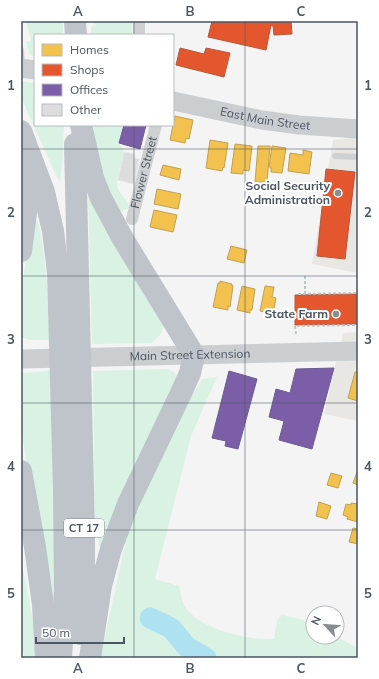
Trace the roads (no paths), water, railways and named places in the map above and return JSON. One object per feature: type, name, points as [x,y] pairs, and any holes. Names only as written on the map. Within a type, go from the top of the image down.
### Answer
[{"type":"highway","name":"CT 17","points":[[74,126],[69,312],[71,398],[84,593],[80,658]]},
{"type":"highway","points":[[81,126],[93,178],[101,198],[122,239],[194,355],[190,373],[128,504],[111,549],[101,586],[90,658]]},
{"type":"highway","name":"CT 17","points":[[25,140],[44,192],[53,231],[58,272],[69,312]]},
{"type":"highway","points":[[21,251],[29,190],[25,140]]},
{"type":"highway","name":"CT 17","points":[[61,658],[65,591],[71,398]]},
{"type":"highway","points":[[21,471],[35,547],[43,605],[46,658]]},
{"type":"main road","name":"East Main Street","points":[[174,101],[262,120],[299,125],[358,129]]},
{"type":"main road","name":"Main Street Extension","points":[[21,359],[358,351]]},
{"type":"street","points":[[139,21],[139,34]]},
{"type":"street","name":"Flower Street","points":[[132,219],[156,126]]},
{"type":"lane","points":[[335,156],[358,157]]},
{"type":"waterway","points":[[150,618],[171,628],[187,647],[206,658]]},
{"type":"place","name":"Social Security Administration","points":[[338,193]]},
{"type":"place","name":"State Farm","points":[[336,314]]}]
